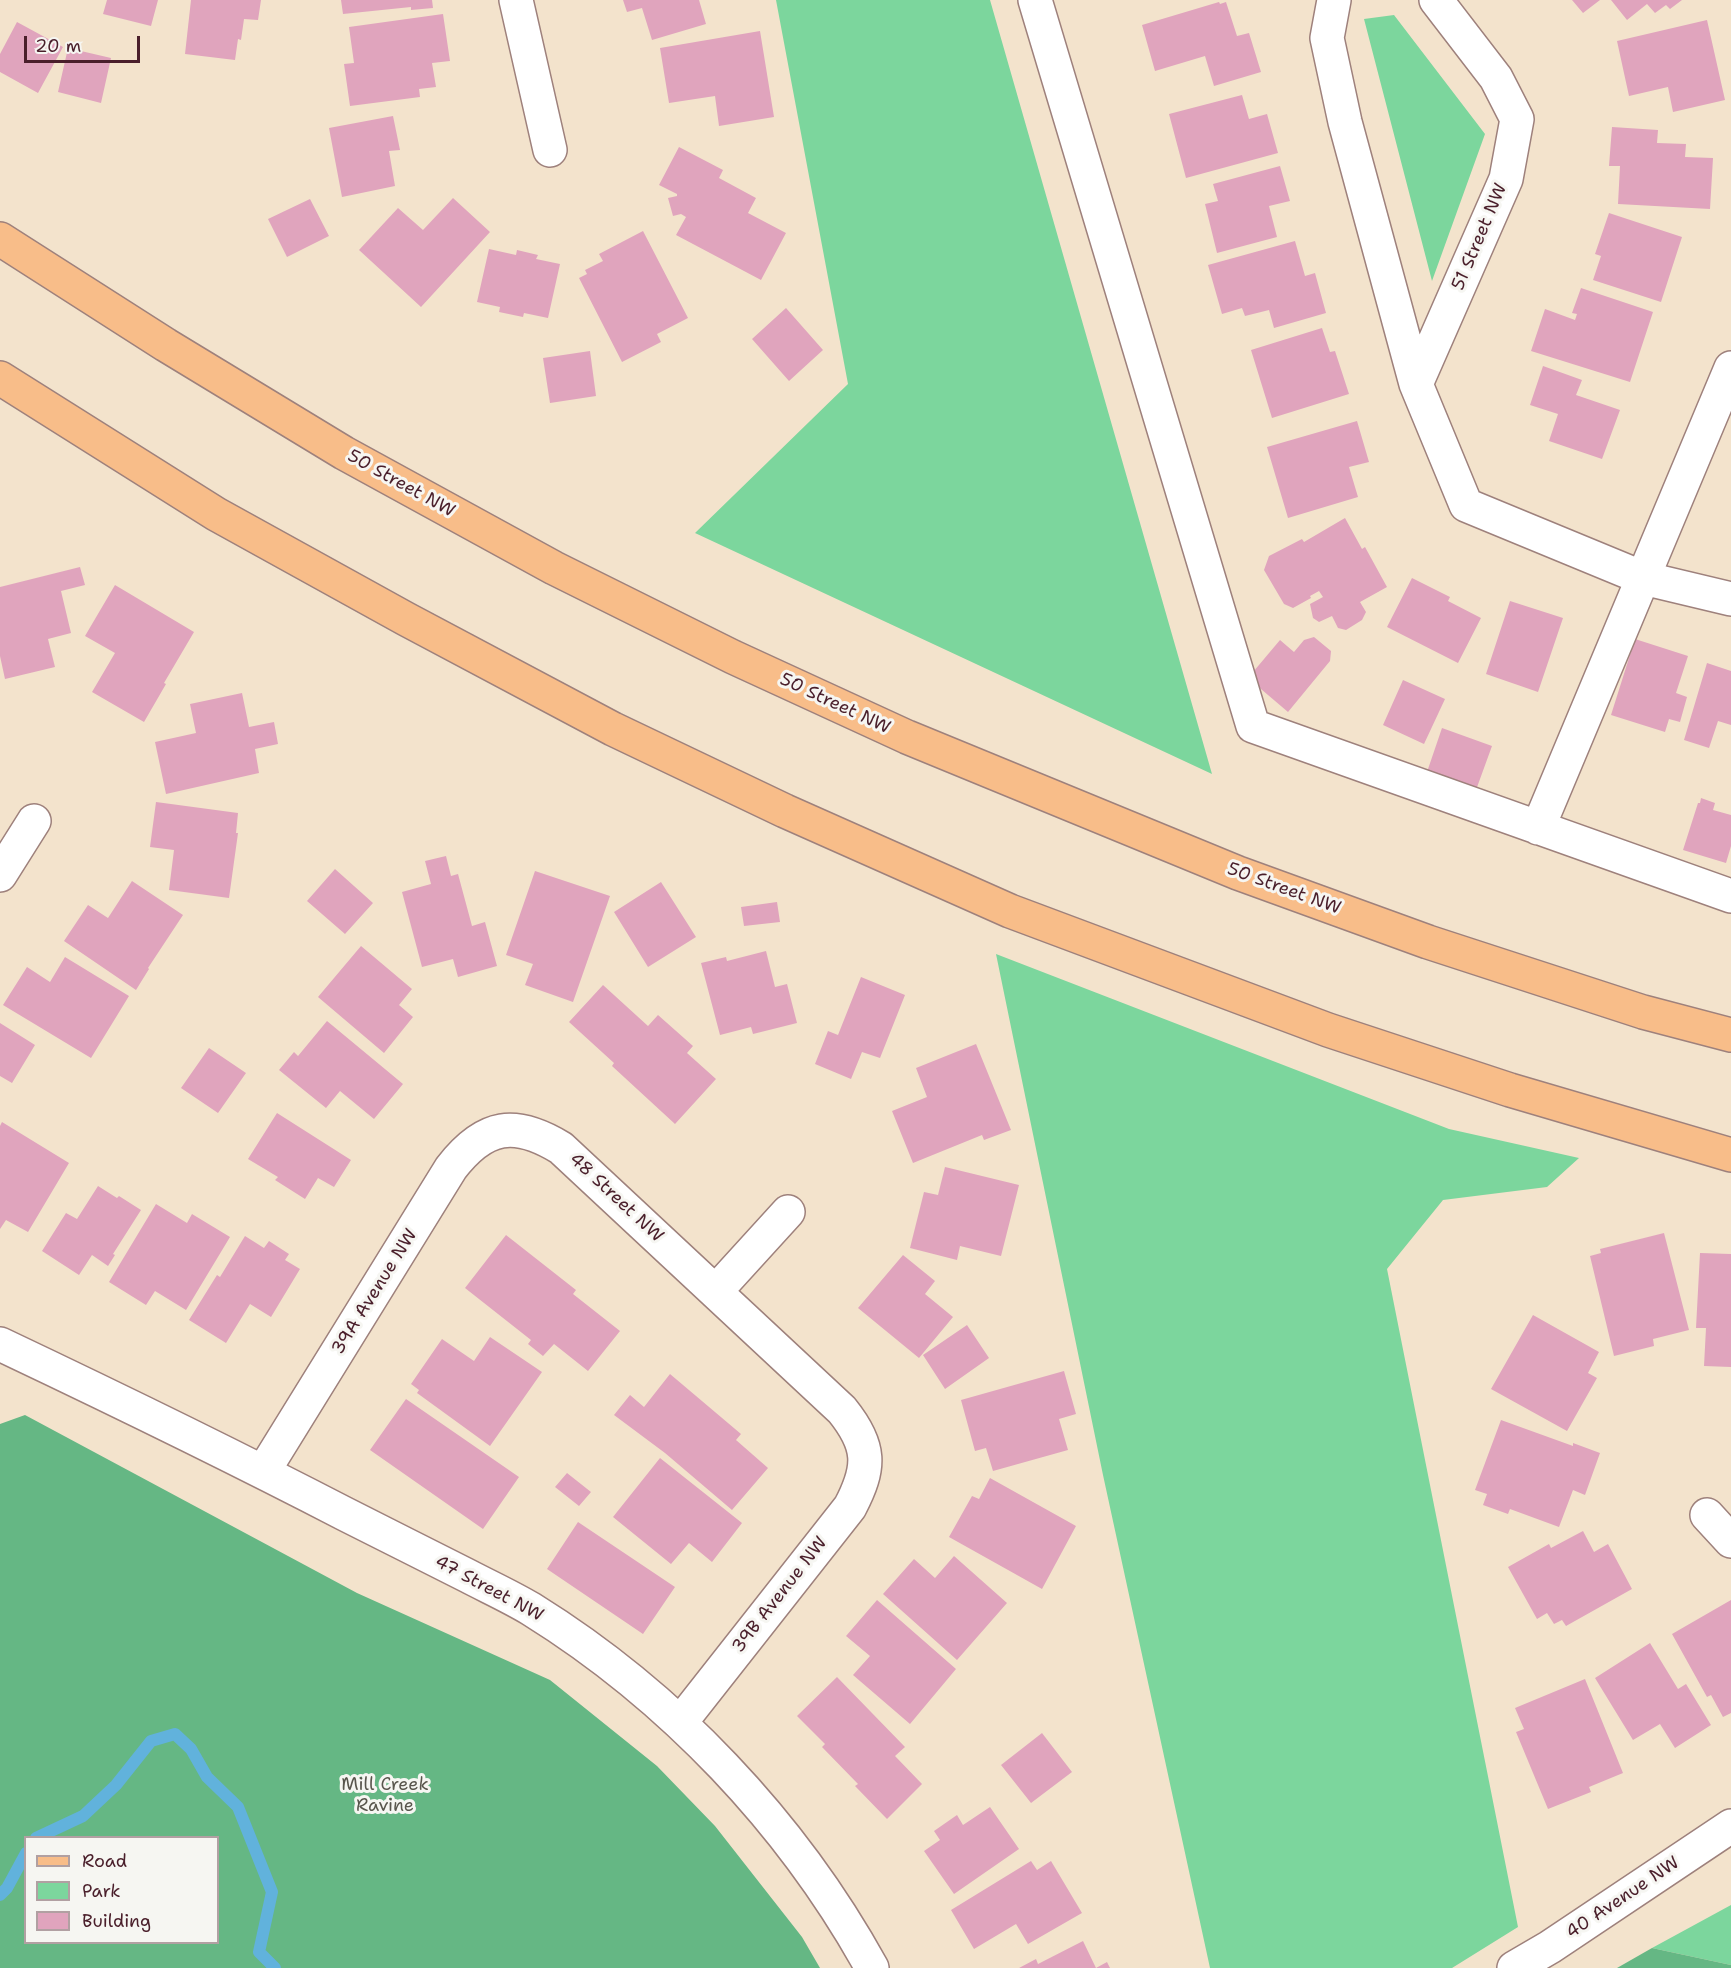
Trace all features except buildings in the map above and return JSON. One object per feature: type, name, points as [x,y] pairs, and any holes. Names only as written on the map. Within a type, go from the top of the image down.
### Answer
[{"type":"main road","name":"50 Street NW","points":[[0,239],[156,339],[344,453],[554,568],[755,667],[907,736],[1238,873],[1428,942],[1643,1012],[1731,1035]]},
{"type":"main road","points":[[0,378],[216,514],[406,619],[613,729],[785,811],[1010,911],[1328,1030],[1510,1090],[1731,1155]]},
{"type":"street","points":[[516,0],[550,150]]},
{"type":"street","points":[[1035,0],[1253,726],[1731,896]]},
{"type":"street","points":[[1334,0],[1328,38],[1345,122],[1416,384],[1466,505],[1642,578],[1731,599]]},
{"type":"street","name":"51 Street NW","points":[[1416,384],[1506,179],[1517,119],[1496,78],[1436,0]]},
{"type":"street","points":[[1538,828],[1731,368]]},
{"type":"street","points":[[0,875],[34,821]]},
{"type":"street","name":"48 Street NW","points":[[504,1130],[532,1133],[561,1148],[842,1410],[856,1427],[863,1443],[865,1460]]},
{"type":"street","name":"39A Avenue NW","points":[[263,1472],[452,1168],[463,1153],[476,1143],[490,1134],[504,1130]]},
{"type":"street","points":[[716,1291],[788,1212]]},
{"type":"street","name":"47 Street NW","points":[[0,1344],[263,1472],[528,1607],[570,1635],[608,1663],[680,1723],[717,1760],[775,1825],[838,1913],[872,1968]]},
{"type":"street","name":"39B Avenue NW","points":[[680,1723],[850,1507],[863,1476],[865,1460]]},
{"type":"street","points":[[1707,1515],[1731,1541]]},
{"type":"street","name":"40 Avenue NW","points":[[1514,1968],[1550,1947],[1731,1826]]},
{"type":"green space","points":[[776,0],[990,0],[1212,774],[695,533],[848,384]]},
{"type":"green space","points":[[1394,15],[1485,134],[1432,281],[1364,19]]},
{"type":"green space","points":[[996,954],[1449,1129],[1579,1158],[1547,1187],[1443,1200],[1387,1269],[1518,1927],[1452,1968],[1210,1968],[1103,1475]]},
{"type":"green space","name":"Mill Creek Ravine","points":[[25,1415],[357,1593],[550,1680],[657,1766],[715,1826],[802,1937],[820,1968],[0,1968],[0,1424]]},
{"type":"green space","points":[[1731,1905],[1731,1965],[1652,1948]]},
{"type":"green space","points":[[1652,1948],[1731,1965],[1731,1968],[1617,1968]]},
{"type":"waterway","points":[[40,1836],[83,1816],[116,1785],[151,1741],[175,1734],[191,1749],[207,1777],[238,1807],[272,1892],[259,1952],[275,1968]]},
{"type":"waterway","points":[[0,1895],[7,1888],[24,1857]]}]
